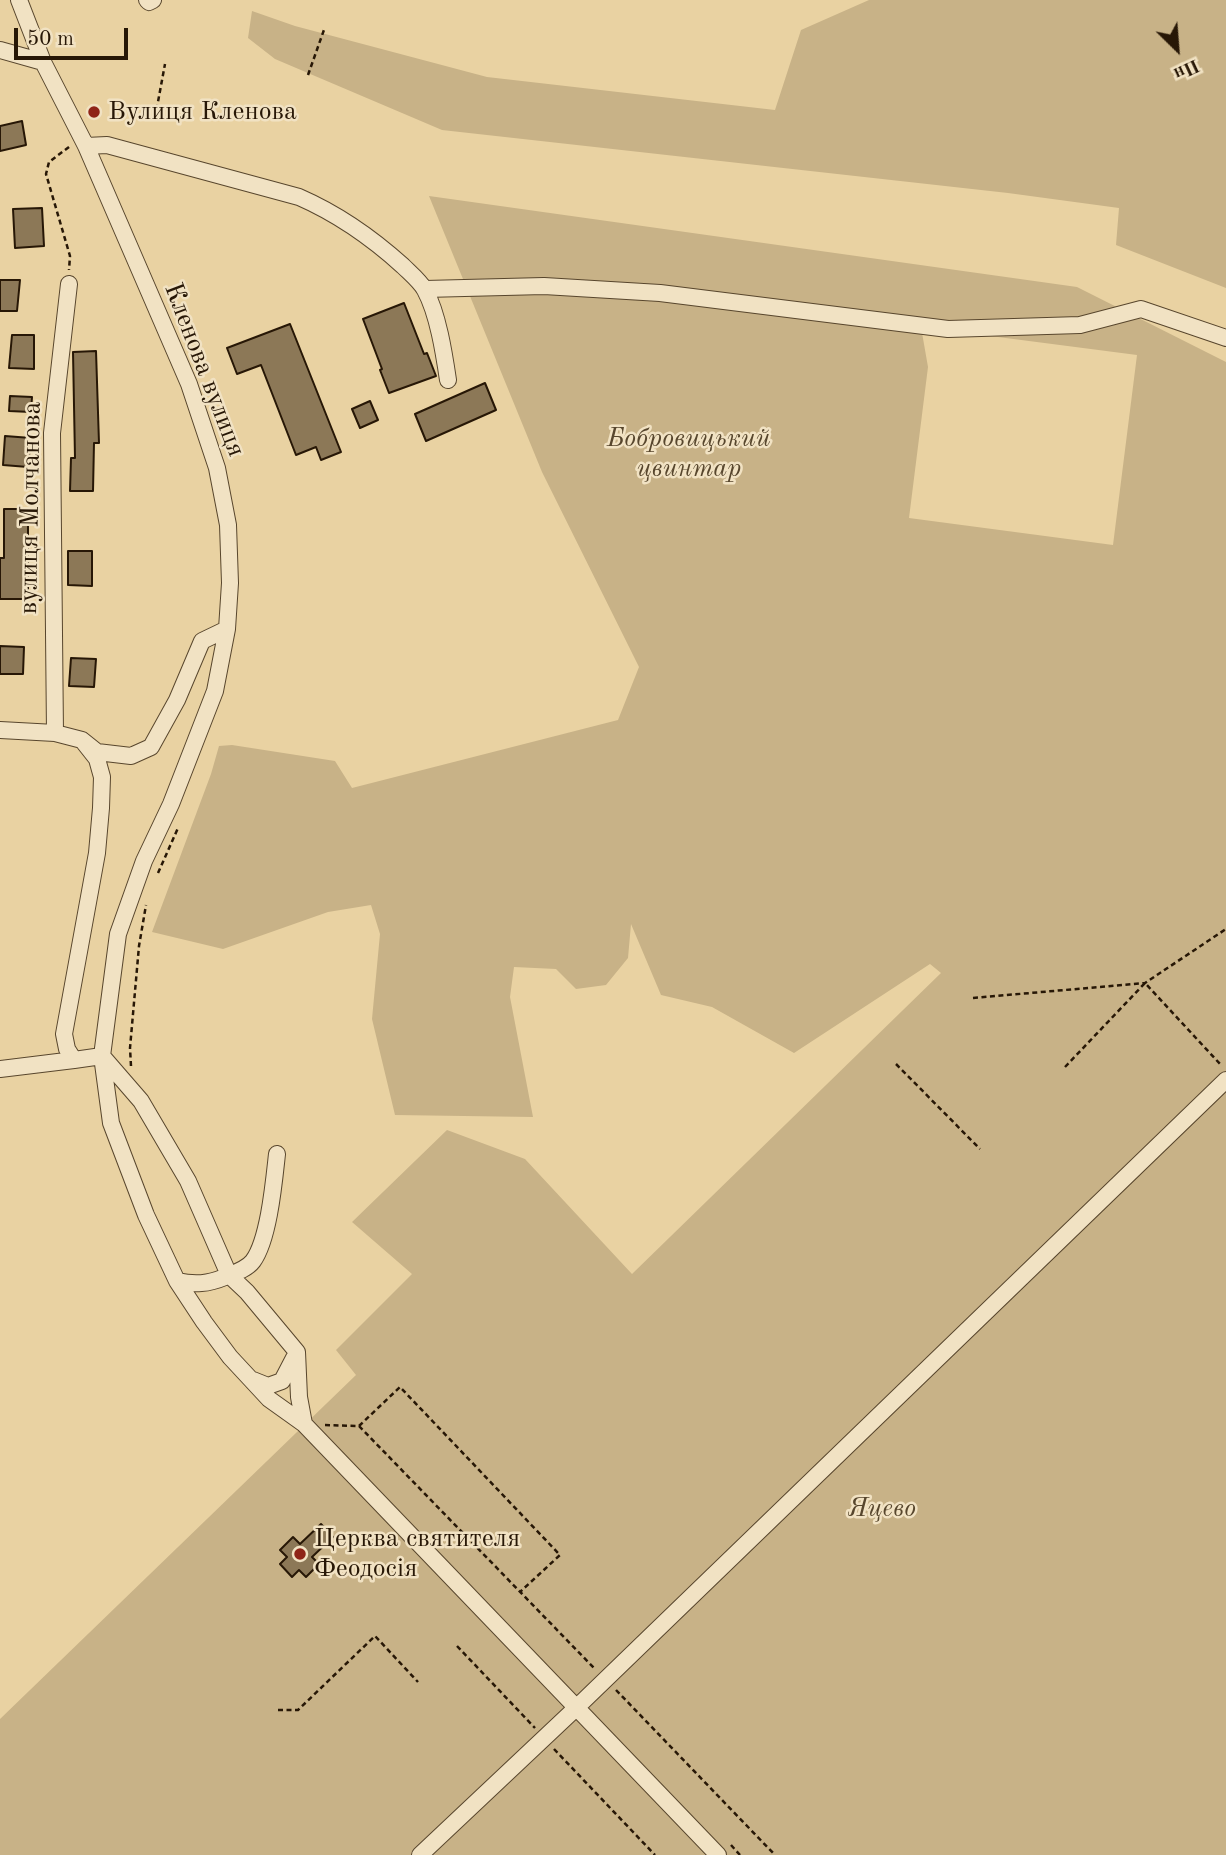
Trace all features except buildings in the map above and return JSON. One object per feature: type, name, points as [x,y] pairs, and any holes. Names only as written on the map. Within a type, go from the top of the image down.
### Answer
[{"type":"street","name":"Кленова вулиця","points":[[19,0],[43,62],[66,97],[83,142],[190,384],[217,468],[228,525],[230,583],[227,629],[215,691],[171,804],[144,862],[118,934],[102,1056],[111,1124],[146,1215],[177,1281],[204,1322],[250,1379],[269,1399],[304,1424],[718,1855]]},
{"type":"street","points":[[147,0],[153,0]]},
{"type":"street","points":[[0,50],[43,62]]},
{"type":"street","points":[[83,142],[107,145],[299,197],[323,208],[380,246],[425,289],[442,344],[448,380]]},
{"type":"street","name":"вулиця Молчанова","points":[[55,733],[52,433],[69,284]]},
{"type":"street","points":[[425,289],[544,286],[660,293],[948,329],[1080,325],[1141,309],[1226,338]]},
{"type":"street","points":[[0,730],[55,733],[82,740],[97,752],[131,756],[151,747],[177,700],[202,640],[227,629]]},
{"type":"street","points":[[74,1060],[67,1049],[64,1034],[97,853],[103,777],[97,759],[82,740]]},
{"type":"street","points":[[0,1069],[102,1056],[133,1091],[188,1181],[229,1275],[247,1292],[297,1352],[299,1397],[304,1424]]},
{"type":"street","points":[[420,1855],[576,1708],[1226,1080]]},
{"type":"street","points":[[177,1281],[195,1285],[229,1275],[252,1263],[261,1247],[277,1154]]},
{"type":"street","points":[[250,1379],[268,1386],[282,1381],[297,1352]]},
{"type":"path","points":[[308,75],[325,27]]},
{"type":"path","points":[[155,118],[165,64]]},
{"type":"path","points":[[69,284],[69,256],[46,174],[49,162],[83,142]]},
{"type":"path","points":[[157,874],[181,820]]},
{"type":"path","points":[[133,1091],[130,1048],[142,919],[149,896]]},
{"type":"path","points":[[1065,1067],[1145,983],[1226,929]]},
{"type":"path","points":[[973,998],[1145,983]]},
{"type":"path","points":[[1145,983],[1226,1070]]},
{"type":"path","points":[[896,1064],[980,1149]]},
{"type":"path","points":[[359,1426],[400,1387],[470,1459],[560,1555],[520,1592]]},
{"type":"path","points":[[304,1424],[359,1426],[775,1855]]},
{"type":"path","points":[[278,1710],[298,1710],[375,1636],[418,1682]]},
{"type":"path","points":[[457,1646],[656,1855]]},
{"type":"green space","points":[[869,0],[1226,0],[1226,288],[1116,245],[1119,208],[1008,193],[442,130],[275,59],[248,38],[252,11],[295,26],[487,77],[775,110],[801,30]]},
{"type":"green space","points":[[429,196],[1077,287],[1226,362],[1226,1855],[0,1855],[0,1719],[356,1375],[336,1350],[412,1274],[352,1222],[447,1130],[525,1159],[632,1274],[941,973],[930,964],[794,1053],[712,1007],[661,995],[631,924],[628,958],[606,985],[576,989],[556,969],[514,967],[510,997],[533,1117],[395,1115],[372,1019],[380,934],[371,905],[328,912],[223,949],[152,932],[219,746],[232,745],[335,761],[352,788],[618,720],[639,667],[542,472]],"holes":[[[921,327],[1137,355],[1113,545],[909,518],[928,367]]]},
{"type":"place","name":"Вулиця Кленова","points":[[94,112]]},
{"type":"place","name":"Церква святителя Феодосія","points":[[300,1554]]},
{"type":"park label","name":"Бобровицький цвинтар","points":[[689,454]]},
{"type":"park label","name":"Яцево","points":[[882,1509]]}]
